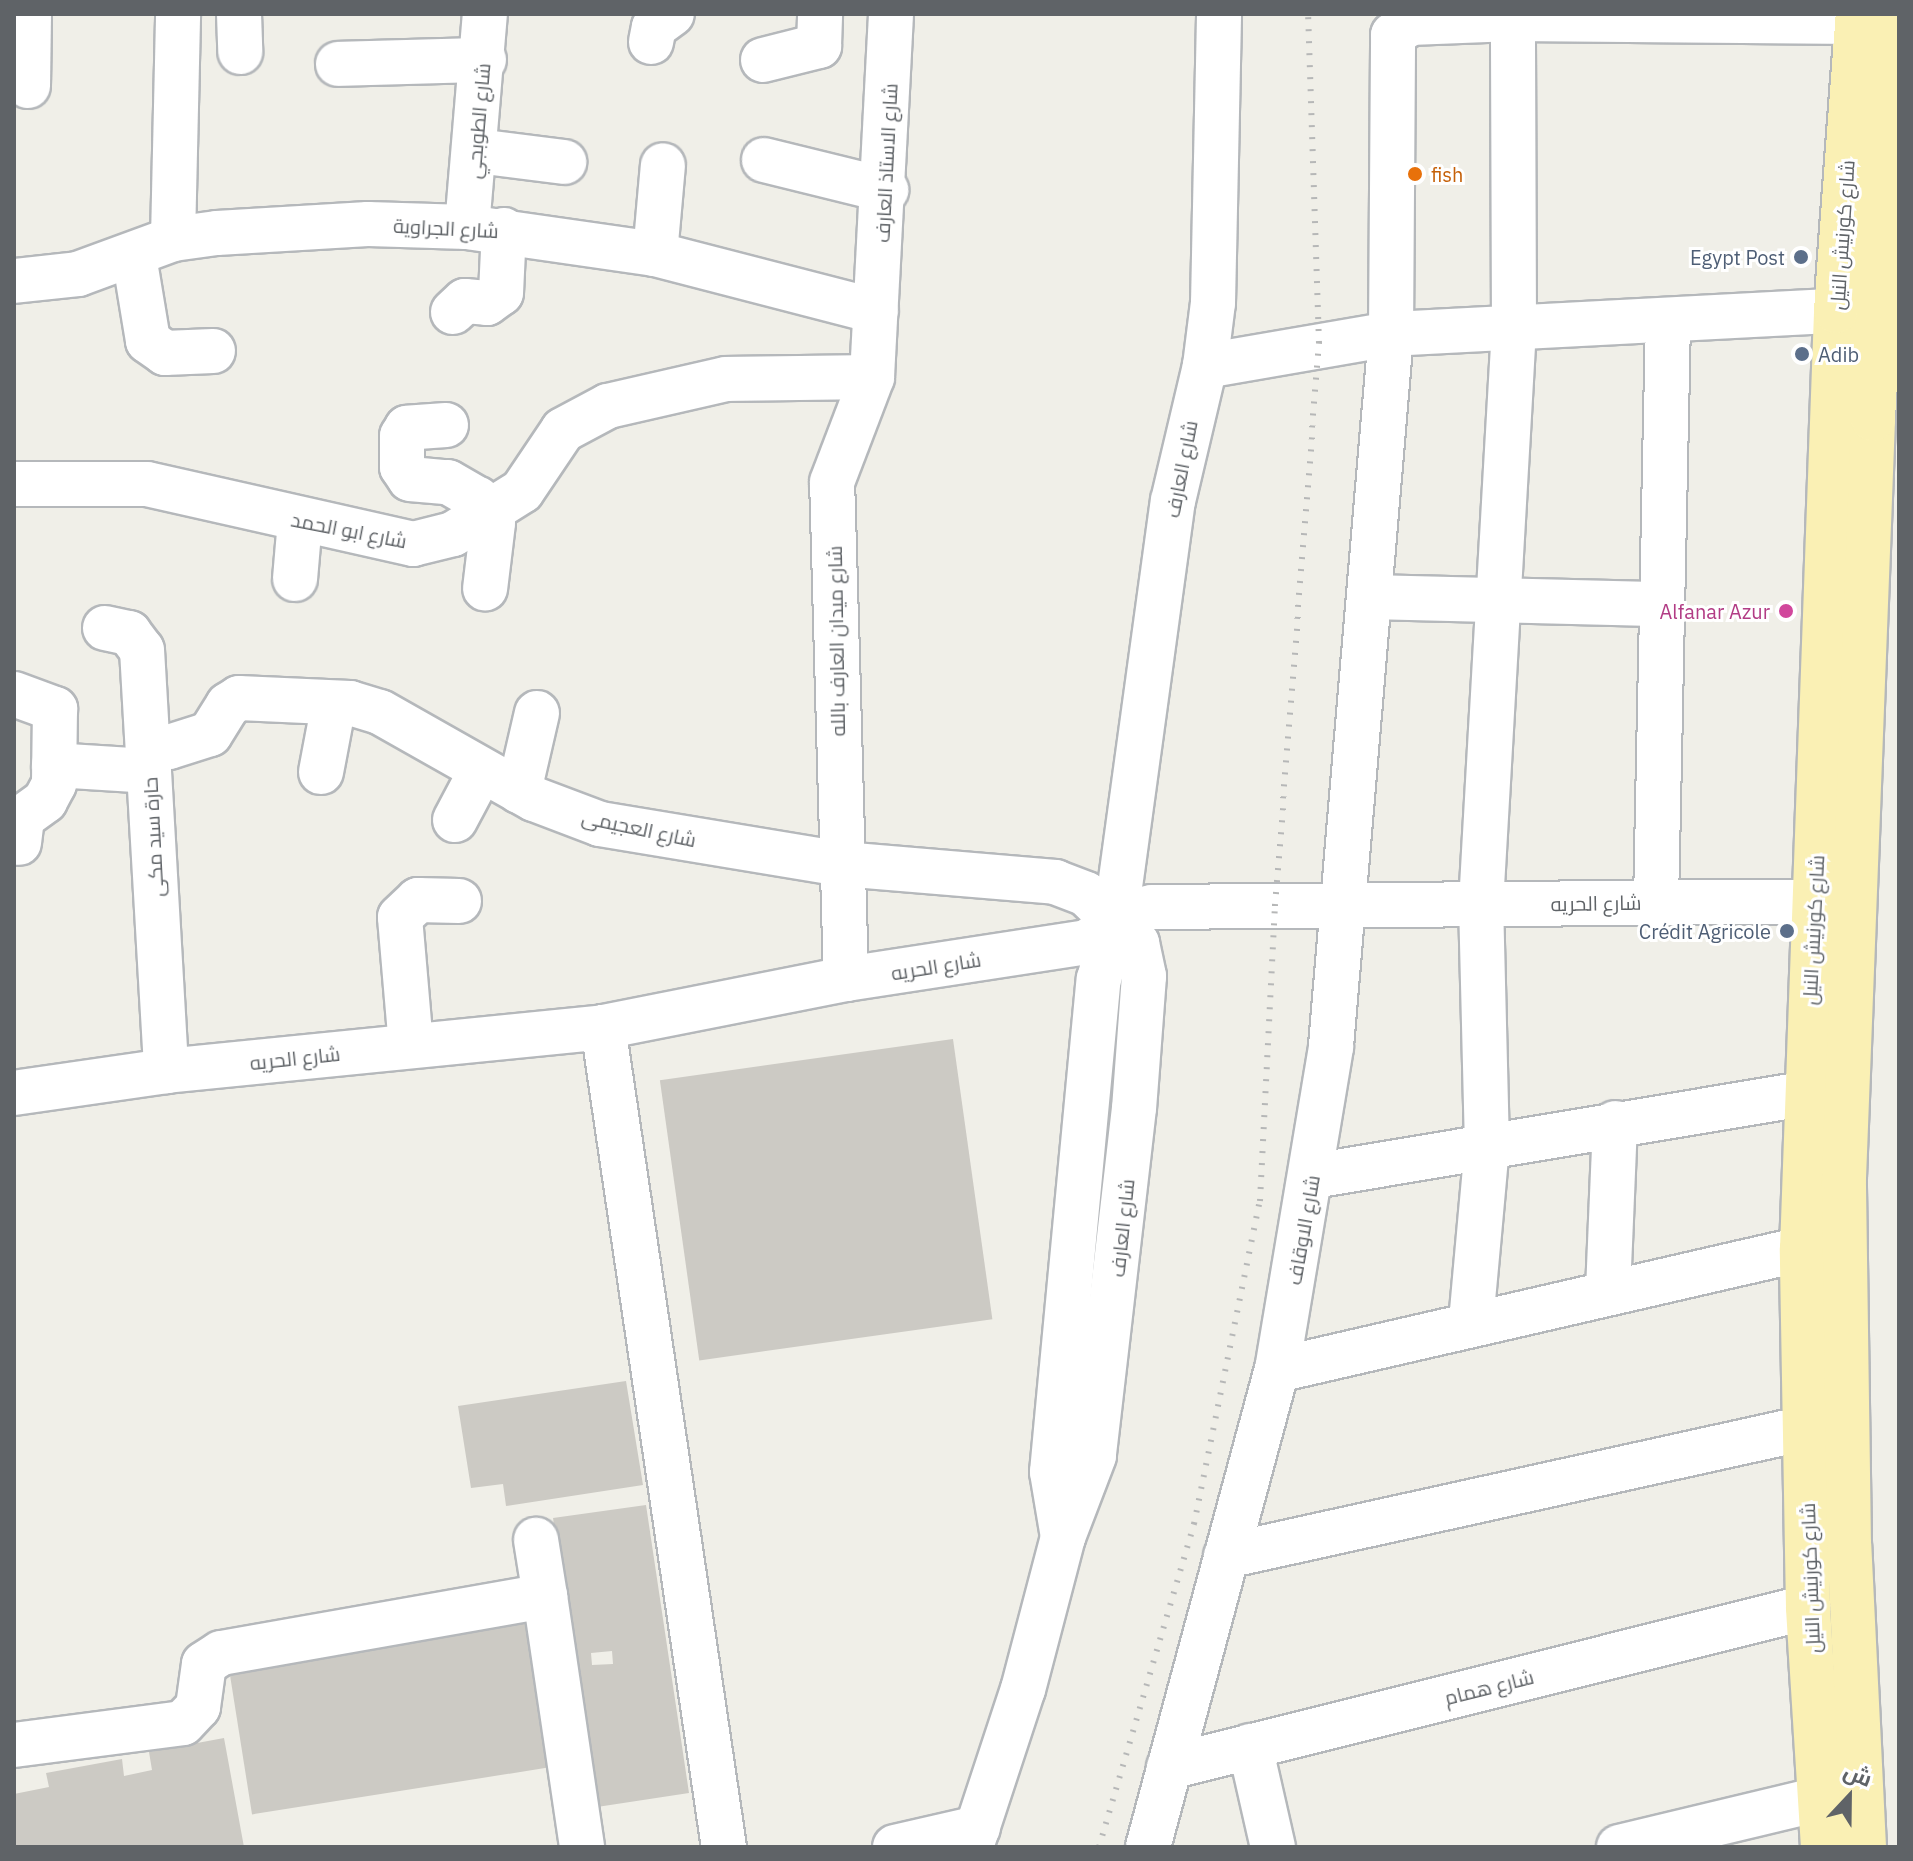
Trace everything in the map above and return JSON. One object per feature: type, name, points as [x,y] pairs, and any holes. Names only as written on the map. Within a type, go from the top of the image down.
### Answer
[{"type":"main road","name":"شارع كورنيش النيل","points":[[1864,1847],[1845,1347],[1844,1178],[1835,901],[1836,311],[1870,17]]},
{"type":"main road","name":"شارع كورنيش النيل","points":[[1823,1847],[1808,1607],[1802,1249],[1805,1094],[1835,901],[1870,17]]},
{"type":"street","points":[[28,86],[29,14]]},
{"type":"street","points":[[178,14],[153,248],[148,341],[165,353],[213,351]]},
{"type":"street","name":"شارع الطوبجي","points":[[453,312],[465,301],[487,303],[501,293],[486,228],[477,151],[485,14]]},
{"type":"street","points":[[763,60],[819,46],[820,14]]},
{"type":"street","name":"شارع الاستاذ العارف","points":[[876,311],[886,190],[891,14]]},
{"type":"street","name":"شارع العارف","points":[[974,1838],[1023,1689],[1063,1537],[1052,1472],[1099,979],[1115,923],[1173,501],[1205,366],[1217,238],[1219,14]]},
{"type":"street","points":[[1471,1322],[1487,1147],[1481,904],[1514,328],[1513,16],[1870,17]]},
{"type":"street","name":"شارع الاوقاف","points":[[1148,1847],[1277,1370],[1313,1176],[1344,906],[1391,334],[1393,35],[1410,23],[1513,16]]},
{"type":"street","points":[[338,64],[484,60]]},
{"type":"street","points":[[477,151],[564,162]]},
{"type":"street","points":[[764,160],[886,190]]},
{"type":"street","points":[[655,254],[663,165]]},
{"type":"street","name":"شارع الجراوية","points":[[14,281],[78,274],[153,248],[368,224],[486,228],[655,254],[876,311]]},
{"type":"street","name":"شارع ميدان العارف بالله","points":[[846,979],[832,482],[872,377],[876,311]]},
{"type":"street","points":[[1205,366],[1391,334],[1836,311]]},
{"type":"street","points":[[1656,903],[1668,320]]},
{"type":"street","name":"شارع ابو الحمد","points":[[14,484],[147,484],[300,521],[413,544],[453,534],[522,491],[573,420],[608,406],[726,379],[872,377]]},
{"type":"street","points":[[446,425],[407,428],[402,436],[402,467],[410,479],[463,488],[488,514],[493,539],[485,589]]},
{"type":"street","points":[[295,579],[300,521]]},
{"type":"street","points":[[1371,597],[1497,596],[1662,604]]},
{"type":"street","name":"حارة سيد مكى","points":[[105,628],[129,633],[140,644],[166,1071]]},
{"type":"street","points":[[14,694],[55,707],[51,792],[22,818],[19,843]]},
{"type":"street","name":"شارع العجيمى","points":[[148,759],[169,747],[210,734],[228,705],[239,698],[334,703],[380,712],[519,791],[600,824],[842,864],[1055,882],[1086,894],[1115,923]]},
{"type":"street","points":[[321,772],[334,703]]},
{"type":"street","points":[[519,791],[537,713]]},
{"type":"street","points":[[54,765],[148,759]]},
{"type":"street","points":[[455,820],[481,771]]},
{"type":"street","points":[[411,1046],[400,917],[418,900],[459,901]]},
{"type":"street","name":"شارع الحريه","points":[[14,1093],[166,1071],[603,1027],[846,979],[1087,942],[1115,923],[1152,907],[1835,901]]},
{"type":"street","points":[[603,1027],[724,1847]]},
{"type":"street","points":[[1313,1176],[1615,1123],[1805,1094]]},
{"type":"street","points":[[1608,1291],[1615,1123]]},
{"type":"street","points":[[1277,1370],[1471,1322],[1802,1249]]},
{"type":"street","points":[[1226,1556],[1806,1428]]},
{"type":"street","points":[[536,1540],[582,1847]]},
{"type":"street","points":[[14,1745],[183,1723],[198,1707],[204,1664],[221,1653],[545,1596]]},
{"type":"street","name":"شارع همام","points":[[1169,1767],[1808,1607]]},
{"type":"street","points":[[1250,1746],[1273,1847]]},
{"type":"street","points":[[1619,1847],[1819,1799]]},
{"type":"street","points":[[895,1847],[974,1838]]},
{"type":"building","points":[[953,1039],[992,1319],[699,1360],[660,1080]]},
{"type":"building","points":[[626,1381],[643,1485],[506,1506],[503,1484],[471,1488],[458,1406]]},
{"type":"building","points":[[646,1505],[689,1793],[597,1807],[553,1518]],"holes":[[[612,1651],[613,1664],[592,1665],[591,1653]]]},
{"type":"building","points":[[533,1613],[557,1766],[252,1814],[228,1661]]},
{"type":"building","points":[[224,1738],[244,1847],[14,1847],[14,1794],[49,1787],[46,1773],[122,1759],[124,1776],[152,1770],[149,1752]]},
{"type":"railway","points":[[1099,1847],[1194,1524],[1260,1201],[1275,906],[1319,343],[1308,14]]},
{"type":"place","name":"fish","points":[[1415,174]]},
{"type":"place","name":"Egypt Post","points":[[1801,257]]},
{"type":"place","name":"Adib","points":[[1802,354]]},
{"type":"place","name":"Alfanar Azur","points":[[1786,611]]},
{"type":"place","name":"Crédit Agricole","points":[[1787,931]]}]
